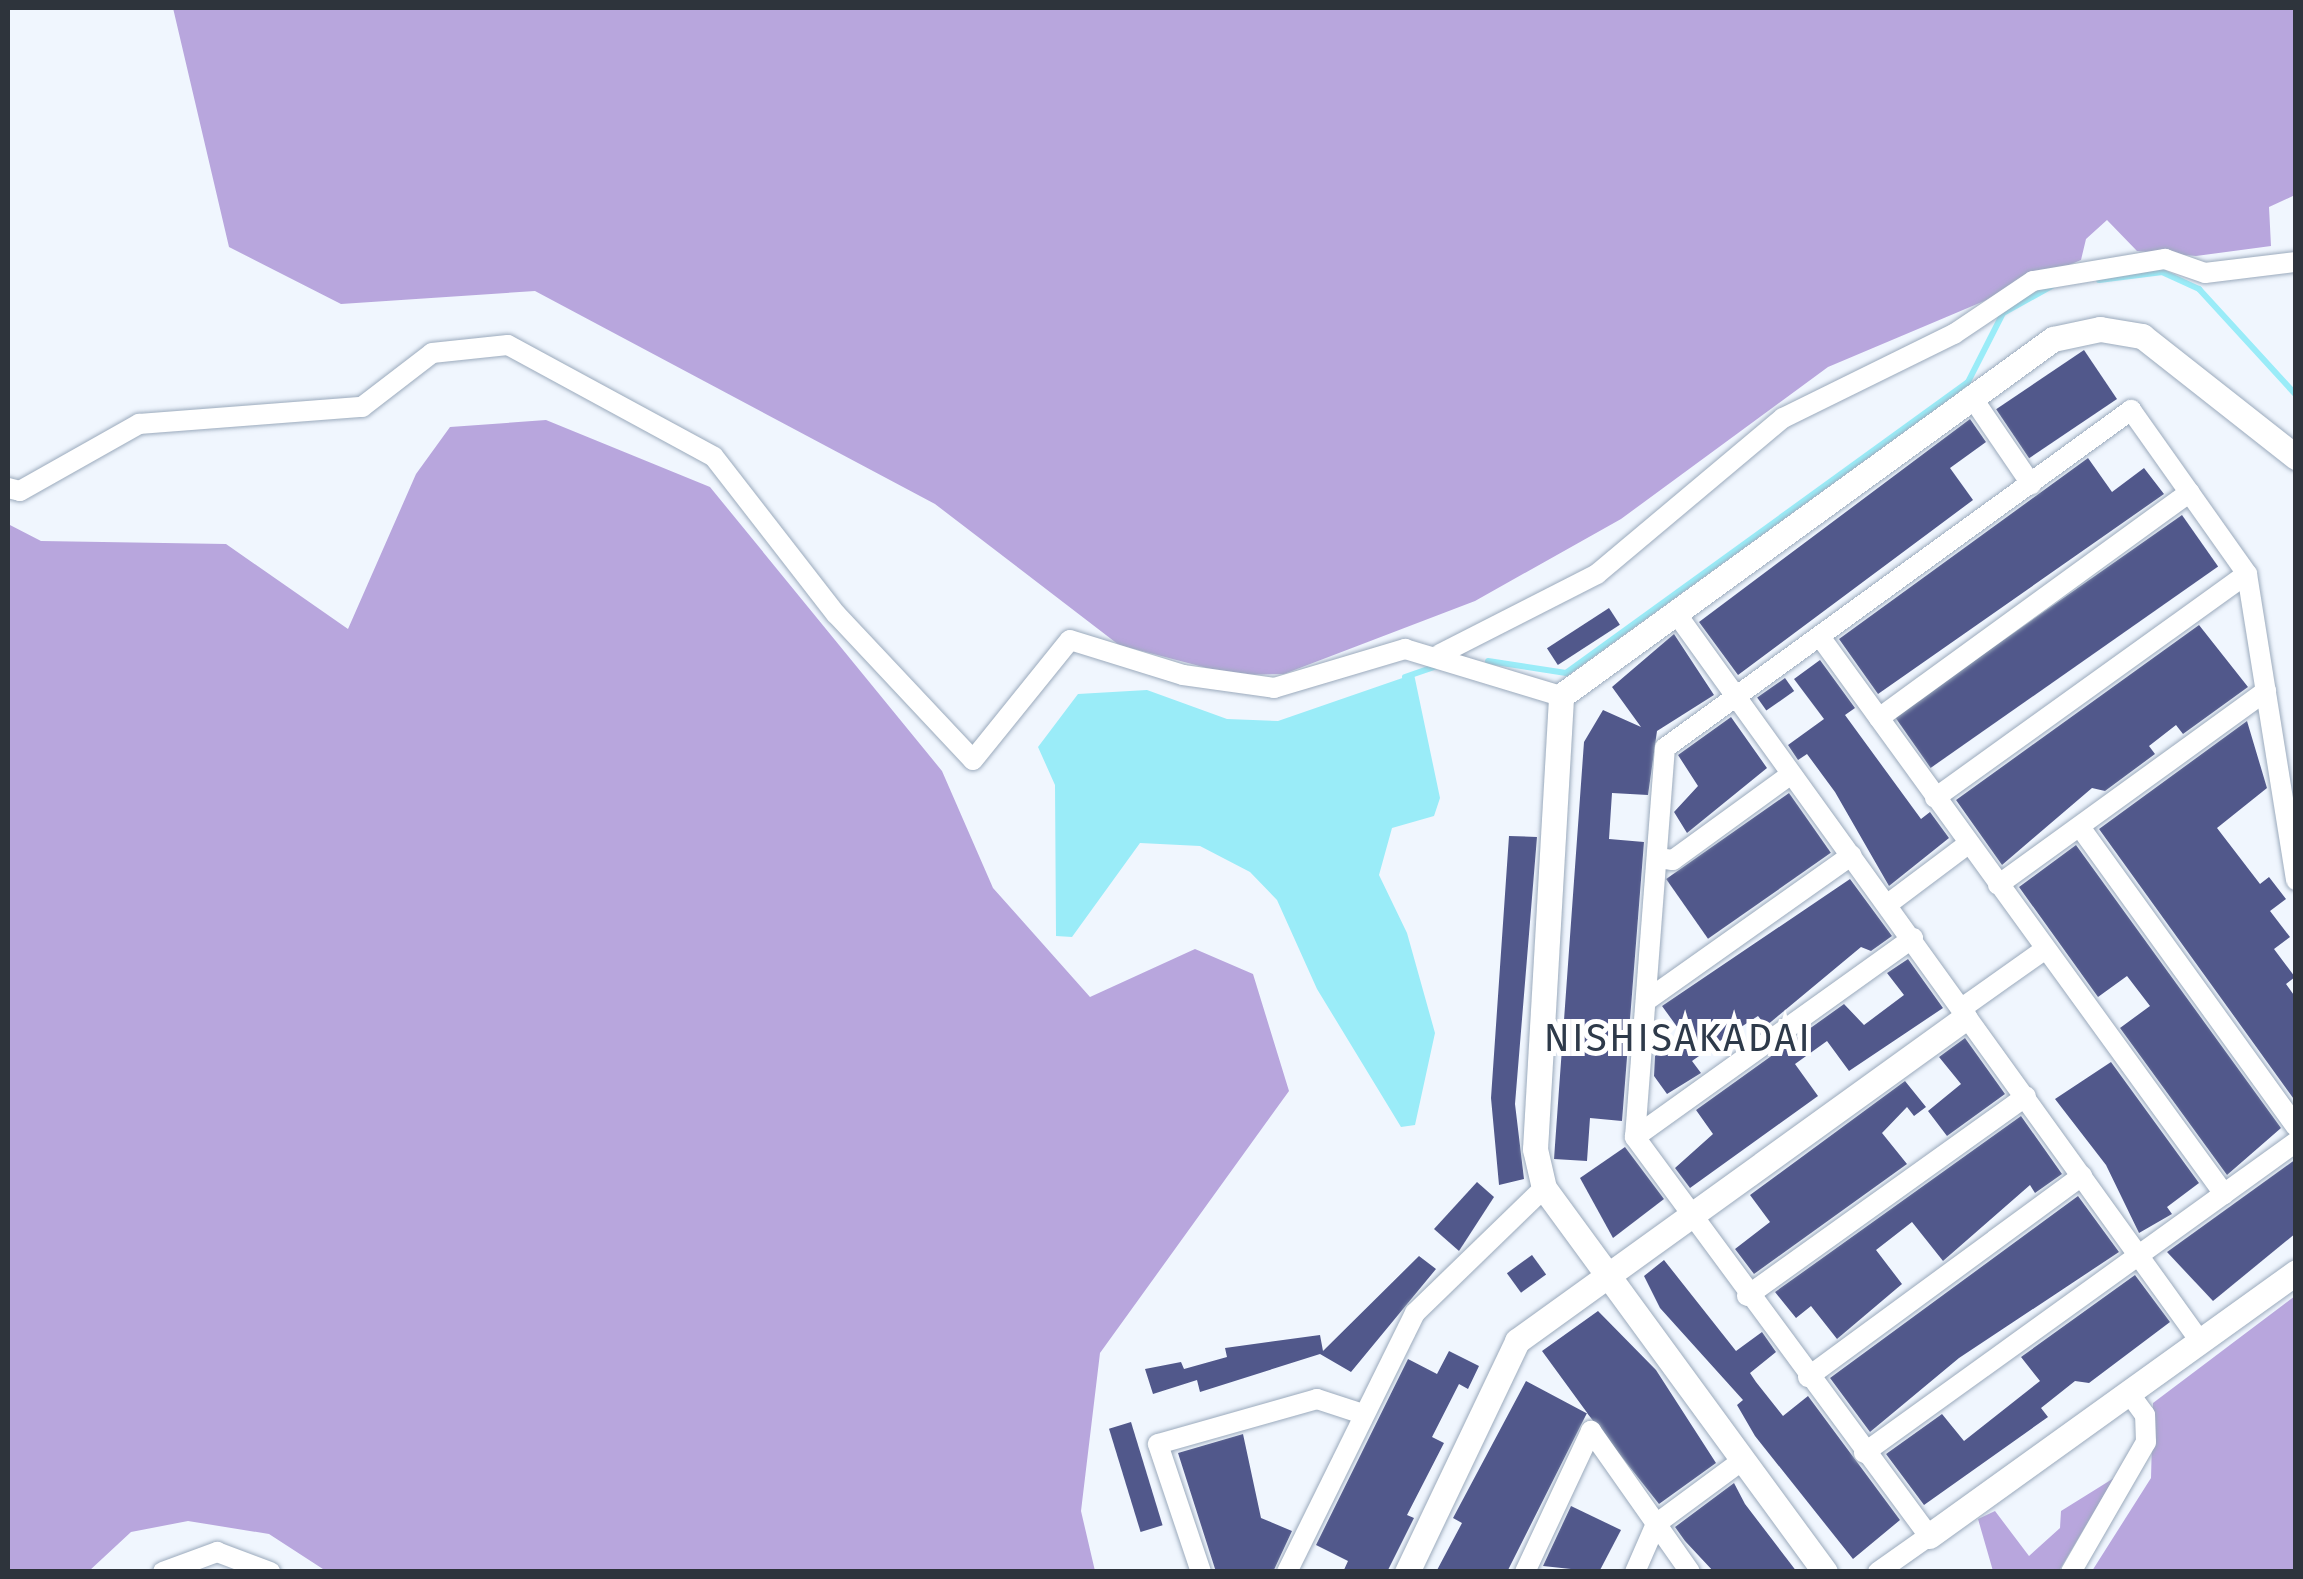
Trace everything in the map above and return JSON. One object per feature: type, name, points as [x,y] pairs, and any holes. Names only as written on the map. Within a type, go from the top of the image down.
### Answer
[{"type":"street","points":[[1440,654],[1598,574],[1783,418],[1954,334],[2033,280],[2165,259],[2206,273],[2296,262]]},
{"type":"street","points":[[1561,696],[1678,616],[2053,339],[2120,330],[2164,347],[2296,457]]},
{"type":"street","points":[[8,488],[20,490],[139,424],[362,407],[432,352],[508,345],[714,457],[836,614],[973,760],[1070,640],[1183,676],[1274,688],[1405,649],[1440,654],[1561,696]]},
{"type":"street","points":[[1972,396],[2031,484]]},
{"type":"street","points":[[1928,1536],[1689,1222],[1635,1136],[1650,998],[1665,748],[2131,410],[2247,574],[2296,880]]},
{"type":"street","points":[[1878,718],[2190,492]]},
{"type":"street","points":[[1935,798],[2247,574]]},
{"type":"street","points":[[1678,616],[2200,1341]]},
{"type":"street","points":[[1821,638],[2224,1194]]},
{"type":"street","points":[[1998,886],[2266,692]]},
{"type":"street","points":[[1561,696],[1535,1149],[1544,1188],[1740,1462],[1825,1572]]},
{"type":"street","points":[[1657,858],[1674,860],[1790,775]]},
{"type":"street","points":[[2080,828],[2296,1126]]},
{"type":"street","points":[[1888,904],[1968,844]]},
{"type":"street","points":[[1650,998],[1852,855]]},
{"type":"street","points":[[1635,1136],[1913,938]]},
{"type":"street","points":[[1407,1572],[1517,1341],[1689,1222],[2044,950]]},
{"type":"street","points":[[1747,1296],[2026,1096]]},
{"type":"street","points":[[1864,1453],[2296,1142]]},
{"type":"street","points":[[1808,1377],[2082,1176]]},
{"type":"street","points":[[1286,1572],[1360,1413],[1415,1313],[1544,1188]]},
{"type":"street","points":[[1878,1572],[2296,1272]]},
{"type":"street","points":[[2072,1572],[2146,1442],[2145,1416],[2128,1392]]},
{"type":"street","points":[[1201,1572],[1158,1444],[1317,1400],[1360,1413]]},
{"type":"street","points":[[1525,1572],[1591,1432],[1690,1572]]},
{"type":"street","points":[[1635,1572],[1656,1524],[1740,1462]]},
{"type":"street","points":[[162,1572],[218,1552],[270,1572]]},
{"type":"shaded area","points":[[173,8],[2295,8],[2295,195],[2269,207],[2271,246],[2196,256],[2137,251],[2107,220],[2086,239],[2081,260],[1828,367],[1621,519],[1475,601],[1284,674],[1234,675],[1119,645],[935,504],[535,291],[341,304],[229,247]]},
{"type":"shaded area","points":[[546,420],[710,487],[942,771],[993,888],[1090,997],[1195,949],[1253,974],[1289,1091],[1100,1353],[1081,1511],[1095,1571],[326,1571],[269,1534],[188,1521],[131,1532],[89,1571],[8,1571],[8,524],[41,541],[226,544],[348,629],[416,474],[450,427]]},
{"type":"shaded area","points":[[2295,1296],[2295,1571],[2092,1571],[2151,1478],[2153,1403]]},
{"type":"shaded area","points":[[2114,1478],[2059,1571],[1993,1571],[1978,1519],[1995,1511],[2029,1556],[2060,1528],[2061,1511]]},
{"type":"water","points":[[1414,674],[1440,798],[1434,816],[1392,828],[1379,875],[1407,933],[1435,1033],[1415,1125],[1401,1127],[1317,989],[1277,900],[1250,872],[1200,846],[1140,843],[1072,937],[1056,936],[1055,785],[1038,747],[1078,694],[1147,690],[1227,719],[1278,721]]},
{"type":"building","points":[[2084,350],[2117,399],[2029,458],[1996,409]]},
{"type":"building","points":[[1970,419],[1986,442],[1950,468],[1973,500],[1738,675],[1699,622]]},
{"type":"building","points":[[2088,458],[2112,492],[2144,468],[2164,494],[1878,694],[1839,639]]},
{"type":"building","points":[[2182,515],[2218,567],[1931,768],[1894,716]]},
{"type":"building","points":[[1609,608],[1620,625],[1558,665],[1547,648]]},
{"type":"building","points":[[2199,625],[2248,687],[2183,734],[2176,725],[2149,746],[2155,754],[2105,791],[2092,788],[2002,865],[1956,800]]},
{"type":"building","points":[[1674,634],[1714,695],[1657,731],[1648,795],[1612,793],[1609,839],[1644,842],[1622,1121],[1590,1118],[1587,1161],[1554,1159],[1584,742],[1603,710],[1641,727],[1612,687]]},
{"type":"building","points":[[1820,660],[1855,708],[1845,715],[1921,819],[1930,812],[1949,838],[1889,886],[1835,792],[1807,754],[1798,760],[1788,745],[1824,719],[1794,679]]},
{"type":"building","points":[[1785,678],[1794,691],[1766,711],[1757,698]]},
{"type":"building","points":[[1731,717],[1767,768],[1687,833],[1674,812],[1698,786],[1678,755]]},
{"type":"building","points":[[2247,721],[2267,788],[2217,828],[2260,884],[2269,877],[2286,899],[2270,911],[2290,937],[2274,949],[2295,977],[2286,984],[2296,998],[2296,1102],[2099,829]]},
{"type":"building","points":[[1789,793],[1831,853],[1708,939],[1666,879]]},
{"type":"building","points":[[1509,836],[1537,837],[1515,1104],[1524,1179],[1499,1185],[1491,1098]]},
{"type":"building","points":[[2076,845],[2281,1128],[2227,1175],[2120,1028],[2150,1006],[2127,976],[2098,997],[2019,887]]},
{"type":"building","points":[[1850,879],[1892,936],[1871,951],[1861,947],[1766,1026],[1758,1016],[1727,1036],[1692,1061],[1701,1073],[1667,1094],[1654,1076],[1655,1056],[1683,1035],[1662,1006]]},
{"type":"building","points":[[1908,959],[1943,1008],[1849,1071],[1827,1041],[1795,1064],[1818,1096],[1690,1188],[1675,1168],[1713,1134],[1696,1110],[1844,1004],[1864,1025],[1904,995],[1887,973]]},
{"type":"building","points":[[1965,1038],[2005,1094],[1947,1136],[1928,1111],[1961,1084],[1939,1057]]},
{"type":"building","points":[[2111,1062],[2199,1183],[2167,1207],[2172,1214],[2139,1233],[2106,1165],[2055,1099]]},
{"type":"building","points":[[1905,1081],[1926,1107],[1914,1116],[1907,1107],[1882,1133],[1907,1164],[1754,1274],[1735,1249],[1770,1222],[1750,1195]]},
{"type":"building","points":[[2021,1116],[2062,1174],[2035,1193],[2030,1185],[1943,1261],[1912,1222],[1876,1250],[1902,1284],[1837,1339],[1811,1306],[1796,1318],[1775,1292]]},
{"type":"building","points":[[1625,1147],[1664,1199],[1613,1238],[1580,1178]]},
{"type":"building","points":[[2296,1159],[2296,1233],[2213,1301],[2167,1252]]},
{"type":"building","points":[[1477,1182],[1494,1197],[1459,1251],[1434,1229]]},
{"type":"building","points":[[2078,1196],[2119,1252],[1959,1358],[1870,1432],[1830,1378]]},
{"type":"building","points":[[1532,1255],[1546,1274],[1521,1293],[1507,1273]]},
{"type":"building","points":[[1419,1256],[1436,1269],[1351,1372],[1320,1354],[1200,1392],[1197,1380],[1153,1394],[1145,1369],[1181,1362],[1184,1369],[1227,1357],[1225,1348],[1320,1335],[1323,1351]]},
{"type":"building","points":[[1664,1260],[1736,1351],[1762,1332],[1776,1352],[1750,1373],[1756,1382],[1783,1416],[1808,1396],[1900,1520],[1853,1559],[1755,1436],[1737,1405],[1743,1400],[1660,1308],[1644,1276]]},
{"type":"building","points":[[2135,1275],[2170,1322],[2089,1383],[2075,1381],[2041,1408],[2048,1417],[1924,1505],[1886,1454],[1942,1414],[1964,1441],[2040,1381],[2021,1357]]},
{"type":"building","points":[[1598,1311],[1656,1370],[1716,1463],[1659,1504],[1542,1351]]},
{"type":"building","points":[[1449,1351],[1479,1366],[1468,1389],[1459,1384],[1432,1437],[1444,1443],[1407,1515],[1414,1518],[1387,1572],[1343,1572],[1348,1561],[1316,1545],[1408,1359],[1437,1374]]},
{"type":"building","points":[[1526,1381],[1587,1413],[1507,1572],[1436,1572],[1462,1523],[1453,1518]]},
{"type":"building","points":[[1131,1422],[1163,1525],[1141,1532],[1109,1429]]},
{"type":"building","points":[[1243,1434],[1261,1518],[1292,1531],[1273,1572],[1216,1572],[1178,1453]]},
{"type":"building","points":[[1734,1483],[1745,1504],[1797,1572],[1714,1572],[1675,1527]]},
{"type":"building","points":[[1571,1506],[1621,1530],[1599,1572],[1543,1566]]},
{"type":"waterway","points":[[2099,280],[2162,272],[2199,289],[2296,395]]},
{"type":"waterway","points":[[1488,661],[1566,673],[1968,382],[2003,313],[2052,286]]},
{"type":"waterway","points":[[1405,677],[1437,666]]},
{"type":"district","name":"NISHISAKADAI","points":[[1678,1039]]}]
